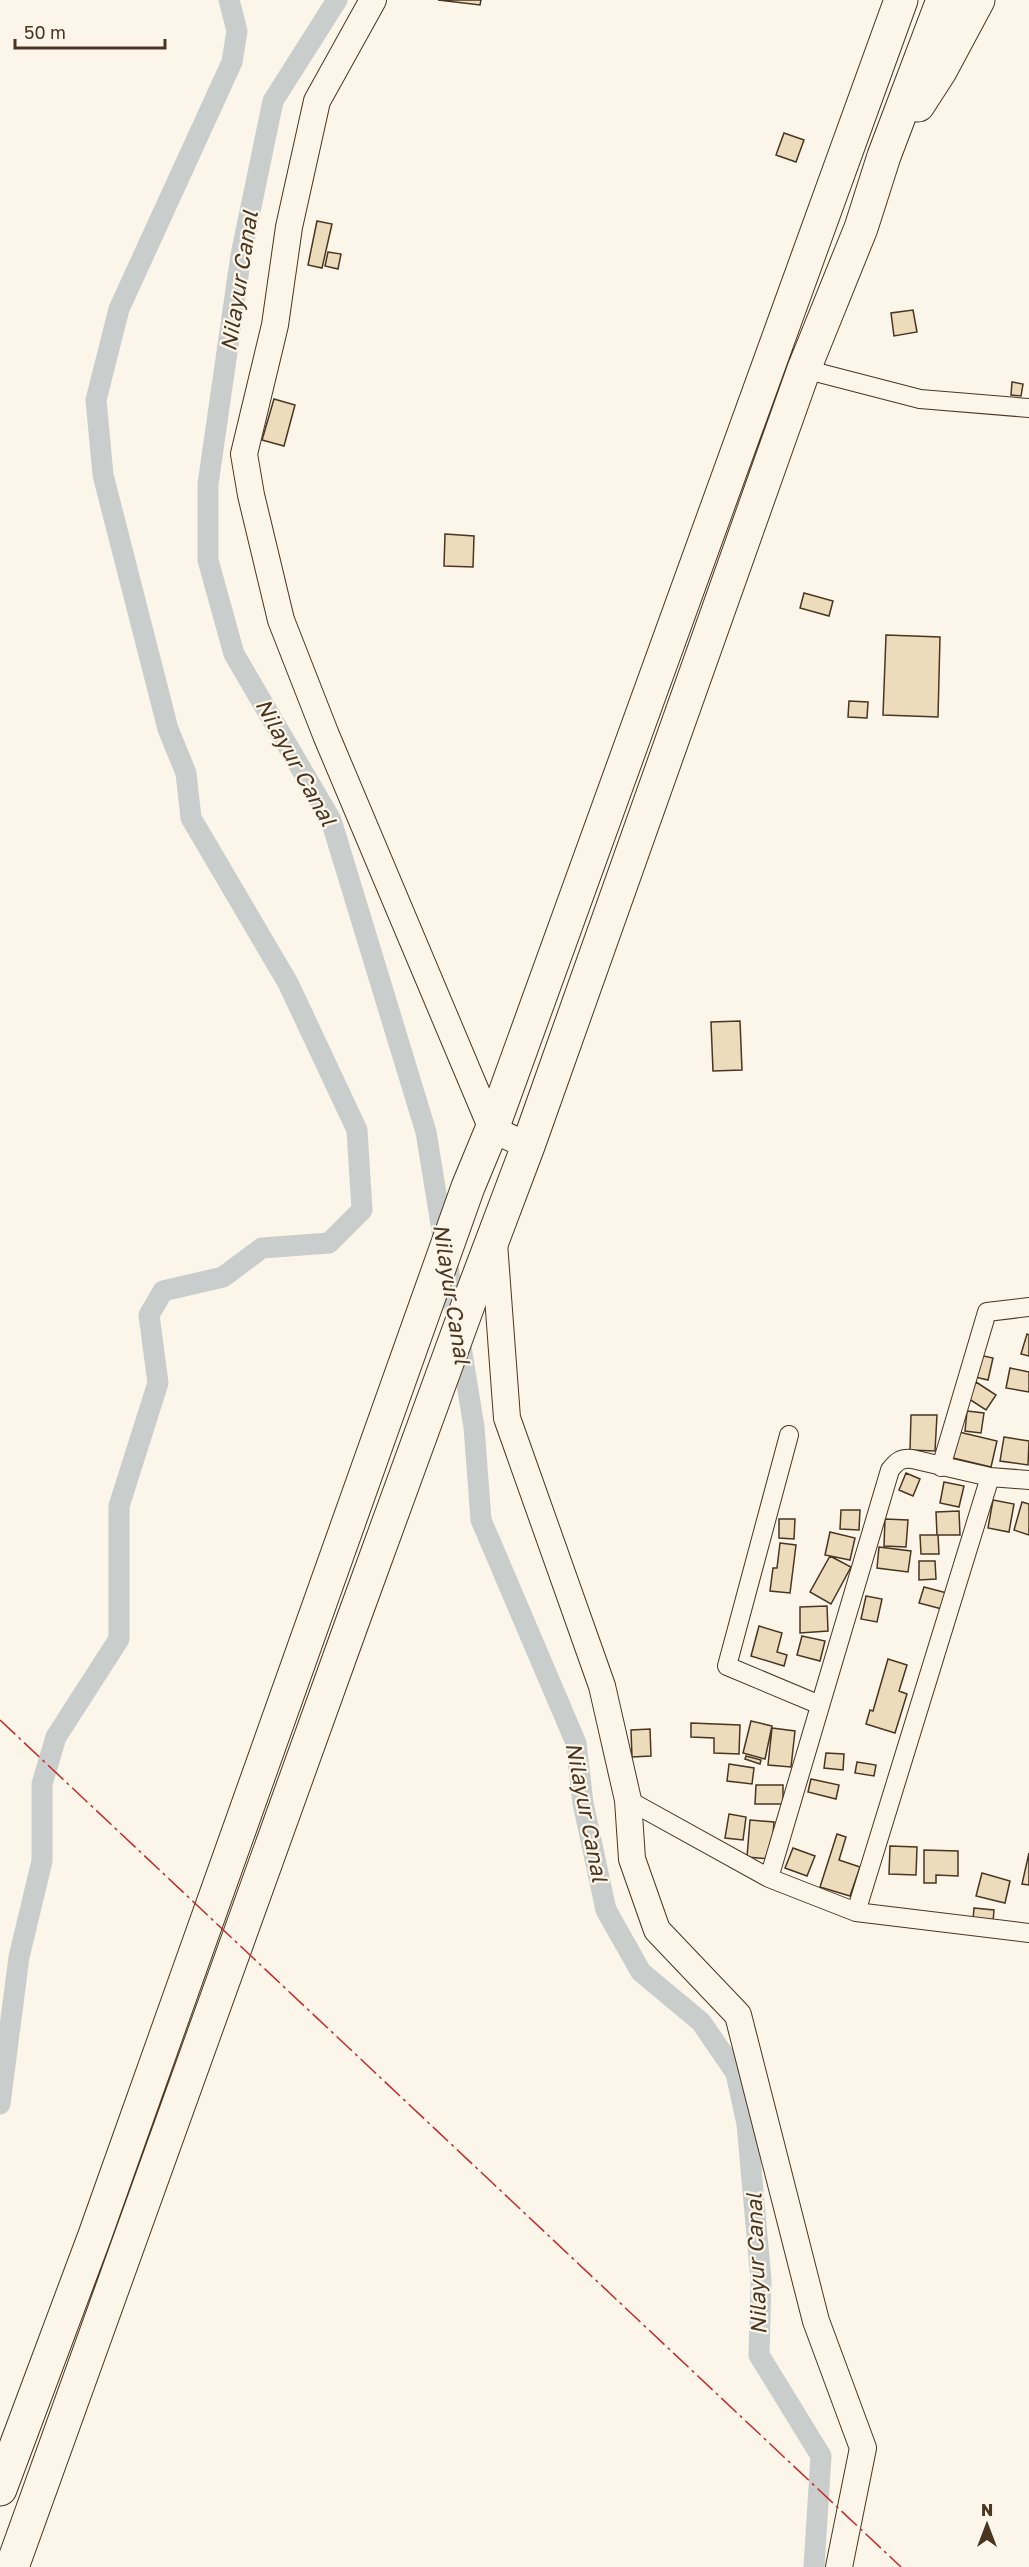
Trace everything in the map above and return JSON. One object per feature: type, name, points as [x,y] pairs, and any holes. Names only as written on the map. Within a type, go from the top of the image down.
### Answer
[{"type":"highway","points":[[849,141],[882,0]]},
{"type":"highway","points":[[0,2489],[103,2213],[468,1187],[492,1129],[901,0]]},
{"type":"highway","points":[[12,2567],[440,1381],[494,1242],[804,369],[861,228],[884,156],[943,0]]},
{"type":"highway","points":[[884,156],[940,71],[978,0]]},
{"type":"street","points":[[373,0],[317,101],[289,227],[274,325],[244,454],[251,495],[281,620],[326,735],[492,1129],[528,1146]]},
{"type":"street","points":[[804,369],[920,399],[1029,408]]},
{"type":"street","points":[[494,1242],[507,1418],[602,1686],[628,1800],[632,1859],[657,1930],[738,2015],[816,2321],[862,2448],[839,2567]]},
{"type":"street","points":[[941,1467],[987,1312],[1029,1307]]},
{"type":"street","points":[[789,1435],[727,1666],[820,1706]]},
{"type":"street","points":[[769,1878],[890,1470],[896,1462],[904,1458],[990,1477],[1029,1478]]},
{"type":"street","points":[[856,1912],[990,1477]]},
{"type":"street","points":[[628,1800],[769,1878],[856,1912],[1029,1933]]},
{"type":"building","points":[[438,0],[481,0],[480,5]]},
{"type":"building","points":[[784,133],[804,140],[796,162],[776,155]]},
{"type":"building","points":[[317,221],[332,224],[322,268],[308,265]]},
{"type":"building","points":[[328,252],[341,254],[338,269],[325,266]]},
{"type":"building","points":[[913,310],[917,332],[894,336],[891,313]]},
{"type":"building","points":[[1012,382],[1023,384],[1021,396],[1011,395]]},
{"type":"building","points":[[274,399],[295,405],[284,446],[262,440]]},
{"type":"building","points":[[445,534],[474,536],[473,567],[444,566]]},
{"type":"building","points":[[804,593],[833,601],[829,616],[800,608]]},
{"type":"building","points":[[886,635],[940,637],[938,717],[883,715]]},
{"type":"building","points":[[849,701],[868,702],[867,718],[848,717]]},
{"type":"building","points":[[740,1021],[742,1070],[713,1071],[711,1022]]},
{"type":"building","points":[[1027,1334],[1029,1335],[1029,1356],[1021,1354]]},
{"type":"building","points":[[979,1355],[993,1358],[988,1380],[975,1377]]},
{"type":"building","points":[[1010,1368],[1029,1372],[1029,1392],[1006,1388]]},
{"type":"building","points":[[976,1382],[996,1395],[986,1410],[966,1397]]},
{"type":"building","points":[[967,1411],[984,1413],[981,1433],[965,1431]]},
{"type":"building","points":[[911,1415],[937,1415],[935,1451],[910,1450]]},
{"type":"building","points":[[959,1432],[997,1441],[991,1467],[953,1458]]},
{"type":"building","points":[[1004,1437],[1029,1441],[1028,1465],[1000,1461]]},
{"type":"building","points":[[906,1473],[920,1479],[913,1496],[899,1490]]},
{"type":"building","points":[[944,1482],[964,1486],[959,1507],[940,1503]]},
{"type":"building","points":[[993,1500],[1014,1504],[1009,1532],[988,1528]]},
{"type":"building","points":[[1022,1502],[1029,1504],[1029,1535],[1014,1530]]},
{"type":"building","points":[[841,1510],[860,1510],[859,1530],[840,1529]]},
{"type":"building","points":[[959,1511],[960,1535],[938,1535],[939,1554],[921,1554],[920,1535],[937,1535],[936,1512]]},
{"type":"building","points":[[779,1519],[795,1519],[794,1539],[779,1538]]},
{"type":"building","points":[[885,1519],[908,1520],[906,1547],[884,1546]]},
{"type":"building","points":[[830,1532],[855,1538],[850,1560],[825,1555]]},
{"type":"building","points":[[780,1543],[796,1545],[790,1593],[770,1591],[773,1568],[777,1568]]},
{"type":"building","points":[[879,1547],[911,1551],[908,1572],[877,1568]]},
{"type":"building","points":[[830,1556],[851,1567],[831,1604],[810,1592]]},
{"type":"building","points":[[919,1561],[935,1561],[936,1579],[919,1580]]},
{"type":"building","points":[[924,1587],[947,1593],[942,1609],[919,1603]]},
{"type":"building","points":[[866,1596],[882,1599],[877,1622],[861,1619]]},
{"type":"building","points":[[827,1606],[828,1631],[800,1633],[800,1607]]},
{"type":"building","points":[[759,1626],[782,1633],[777,1652],[787,1655],[784,1666],[751,1656]]},
{"type":"building","points":[[802,1636],[825,1641],[820,1661],[797,1655]]},
{"type":"building","points":[[888,1659],[907,1665],[899,1691],[907,1694],[895,1733],[866,1724],[870,1710],[873,1711]]},
{"type":"building","points":[[751,1721],[772,1726],[765,1759],[743,1753]]},
{"type":"building","points":[[691,1723],[740,1725],[739,1754],[714,1753],[714,1738],[691,1737]]},
{"type":"building","points":[[772,1728],[795,1731],[791,1767],[768,1765]]},
{"type":"building","points":[[650,1729],[651,1756],[632,1757],[631,1730]]},
{"type":"building","points":[[826,1753],[844,1754],[843,1770],[824,1768]]},
{"type":"building","points":[[746,1756],[761,1760],[760,1764],[745,1759]]},
{"type":"building","points":[[857,1762],[876,1765],[874,1776],[855,1773]]},
{"type":"building","points":[[729,1764],[754,1768],[752,1784],[727,1781]]},
{"type":"building","points":[[811,1779],[839,1785],[836,1799],[808,1792]]},
{"type":"building","points":[[756,1785],[783,1785],[783,1804],[755,1804]]},
{"type":"building","points":[[729,1814],[746,1817],[743,1840],[725,1838]]},
{"type":"building","points":[[750,1820],[774,1822],[771,1859],[747,1857]]},
{"type":"building","points":[[837,1834],[846,1837],[839,1860],[860,1867],[850,1896],[820,1887]]},
{"type":"building","points":[[890,1846],[917,1847],[916,1875],[889,1874]]},
{"type":"building","points":[[793,1848],[815,1856],[807,1876],[785,1868]]},
{"type":"building","points":[[924,1850],[958,1851],[958,1876],[936,1875],[936,1883],[924,1883]]},
{"type":"building","points":[[1029,1853],[1029,1885],[1022,1884]]},
{"type":"building","points":[[982,1873],[1010,1881],[1005,1903],[976,1896]]},
{"type":"building","points":[[974,1908],[994,1910],[993,1922],[973,1920]]},
{"type":"waterway","points":[[0,2104],[19,1957],[42,1861],[42,1784],[56,1737],[119,1639],[119,1506],[158,1383],[149,1315],[163,1291],[223,1277],[262,1248],[329,1243],[362,1210],[357,1130],[288,983],[191,818],[186,773],[168,729],[103,475],[96,400],[119,309],[232,62],[237,31],[229,0]]},
{"type":"waterway","name":"Nilayur Canal","points":[[337,0],[273,101],[241,255],[208,484],[208,560],[234,654],[331,820],[426,1132],[474,1427],[481,1520],[576,1743],[583,1803],[606,1910],[641,1972],[701,2022],[736,2073],[747,2124],[761,2280],[759,2355],[821,2456],[814,2567]]},
{"type":"power","points":[[0,1720],[901,2567]]}]
